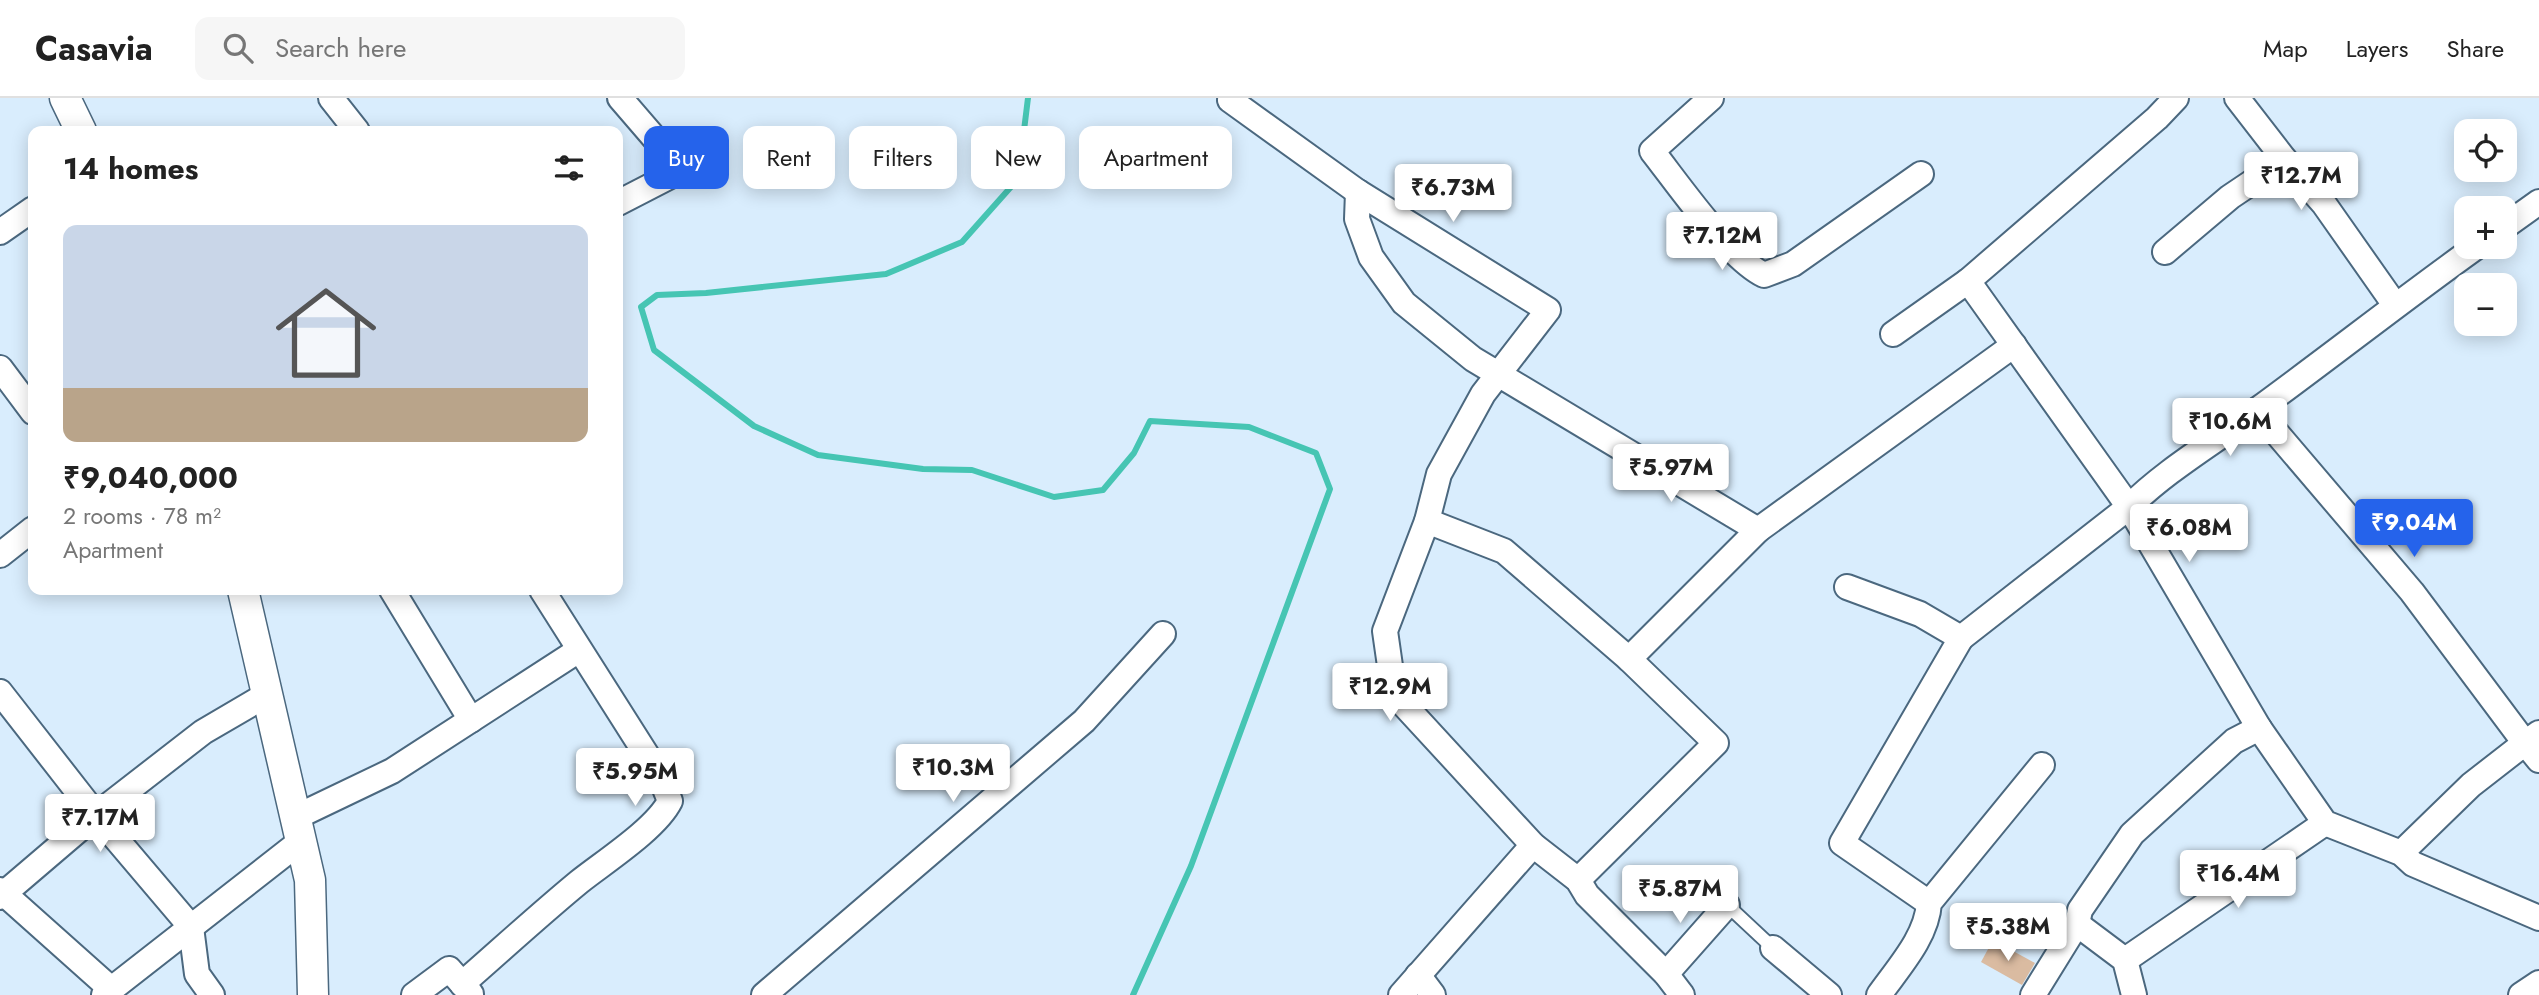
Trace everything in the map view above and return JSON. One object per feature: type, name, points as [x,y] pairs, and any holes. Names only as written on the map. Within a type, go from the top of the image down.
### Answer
[{"type":"street","points":[[331,98],[353,126]]},
{"type":"street","points":[[620,98],[682,170],[623,200]]},
{"type":"street","points":[[1231,98],[1230,100],[1357,192],[1548,310],[1483,394],[1438,474],[1427,521],[1385,631],[1394,694],[1533,845],[1578,880],[1587,895],[1666,974],[1682,995]]},
{"type":"street","points":[[1711,98],[1652,151],[1732,250],[1753,270],[1764,275],[1793,264],[1921,174]]},
{"type":"street","points":[[1893,334],[1968,281],[2157,118],[2176,98]]},
{"type":"street","points":[[2237,98],[2284,160],[2324,205],[2395,305]]},
{"type":"street","points":[[68,99],[79,126]]},
{"type":"street","points":[[2165,252],[2230,197],[2284,160]]},
{"type":"street","points":[[1357,192],[1357,219],[1371,257],[1404,303],[1473,359],[1758,530]]},
{"type":"street","points":[[2517,218],[2539,202]]},
{"type":"street","points":[[0,232],[28,212]]},
{"type":"street","points":[[1929,903],[1842,843],[1962,638],[2129,507],[2147,489],[2459,259]]},
{"type":"street","points":[[1968,281],[2129,507],[2259,728],[2325,823],[2402,853],[2413,864],[2539,918]]},
{"type":"street","points":[[1629,659],[1758,530],[2014,345]]},
{"type":"street","points":[[0,368],[28,405]]},
{"type":"street","points":[[2257,410],[2412,592],[2534,745],[2471,785],[2402,853]]},
{"type":"street","points":[[1427,521],[1504,551],[1629,659],[1716,743],[1578,880]]},
{"type":"street","points":[[0,555],[28,533]]},
{"type":"street","points":[[1847,587],[1920,614],[1962,638]]},
{"type":"street","points":[[244,595],[310,880],[313,995]]},
{"type":"street","points":[[395,595],[471,720]]},
{"type":"street","points":[[414,995],[449,969],[466,990],[577,884],[650,825],[666,810],[670,801],[660,776],[545,595]]},
{"type":"street","points":[[764,995],[1084,721],[1163,634]]},
{"type":"street","points":[[268,694],[203,732],[96,814],[1,894],[108,992],[191,927],[298,829],[579,650]]},
{"type":"street","points":[[0,692],[96,814],[191,927],[197,974],[212,995]]},
{"type":"street","points":[[2033,995],[2077,925],[2080,910],[2132,834],[2234,741],[2259,728]]},
{"type":"street","points":[[1879,995],[1911,950],[1929,916],[1929,903],[2042,765]]},
{"type":"street","points":[[2124,960],[2325,823]]},
{"type":"street","points":[[1401,995],[1533,845]]},
{"type":"street","points":[[1666,974],[1727,905]]},
{"type":"street","points":[[2077,925],[2124,960],[2134,995]]},
{"type":"street","points":[[1773,948],[1829,995]]},
{"type":"street","points":[[1418,975],[1433,995]]},
{"type":"street","points":[[2521,995],[2539,983]]},
{"type":"lane","points":[[1727,905],[1773,948]]},
{"type":"building","points":[[1993,940],[2035,963],[2022,985],[1981,962]]},
{"type":"waterway","points":[[1028,98],[1018,179],[962,242],[886,274],[706,293],[657,295],[641,307],[654,350],[754,426],[818,455],[923,469],[972,470],[1054,497],[1103,490],[1134,453],[1150,421],[1249,427],[1316,453],[1330,489],[1191,866],[1133,995]]}]
